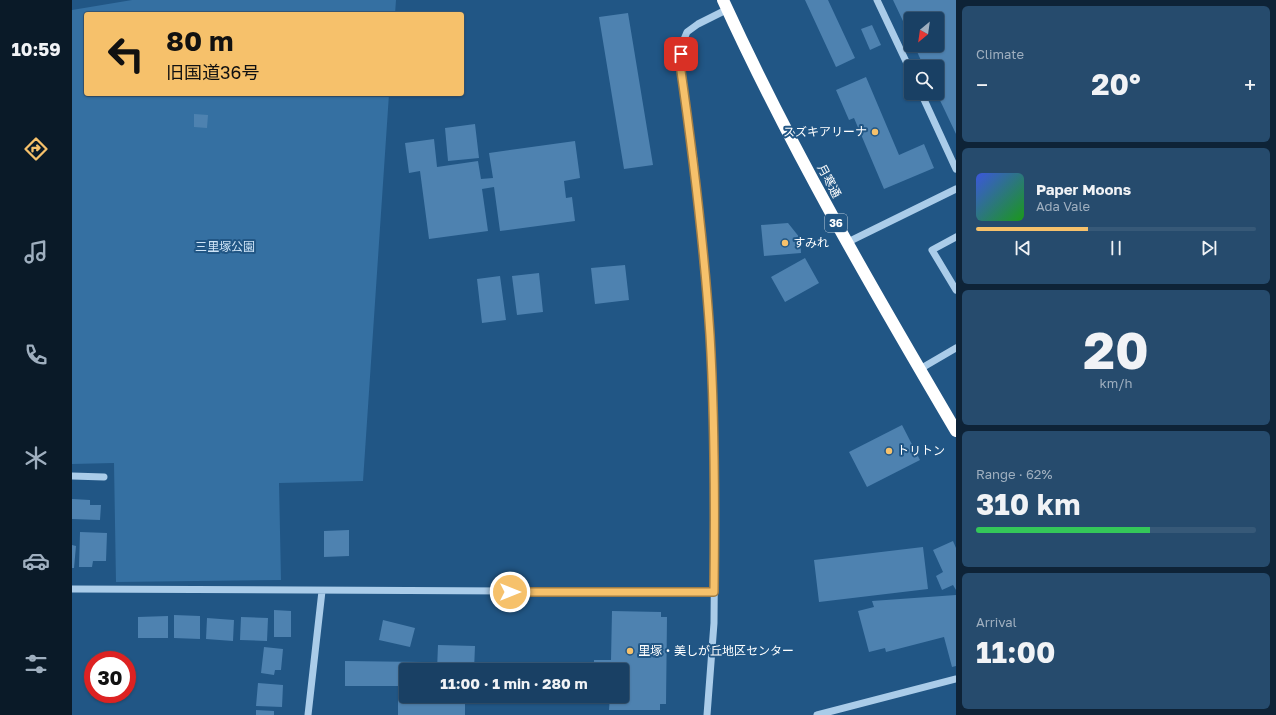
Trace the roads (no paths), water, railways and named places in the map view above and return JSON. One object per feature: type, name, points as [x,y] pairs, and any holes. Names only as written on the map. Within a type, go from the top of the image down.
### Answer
[{"type":"highway","name":"月寒通","points":[[725,5],[816,187],[846,243],[956,431]]},
{"type":"street","points":[[878,0],[906,60]]},
{"type":"street","points":[[707,715],[714,623],[714,505],[710,336],[694,160],[680,64],[682,44],[687,32],[725,5]]},
{"type":"street","points":[[924,100],[956,170]]},
{"type":"street","points":[[846,243],[956,189]]},
{"type":"street","points":[[956,237],[932,250],[956,290]]},
{"type":"street","points":[[920,369],[956,348]]},
{"type":"street","points":[[72,476],[104,477]]},
{"type":"street","points":[[72,588],[322,591],[714,592]]},
{"type":"street","points":[[308,715],[322,591]]},
{"type":"street","points":[[817,715],[956,679]]},
{"type":"place","name":"スズキアリーナ","points":[[875,132]]},
{"type":"place","name":"すみれ","points":[[785,243]]},
{"type":"place","name":"トリトン","points":[[889,451]]},
{"type":"place","name":"里塚・美しが丘地区センター","points":[[630,651]]},
{"type":"park label","name":"三里塚公園","points":[[225,247]]}]
